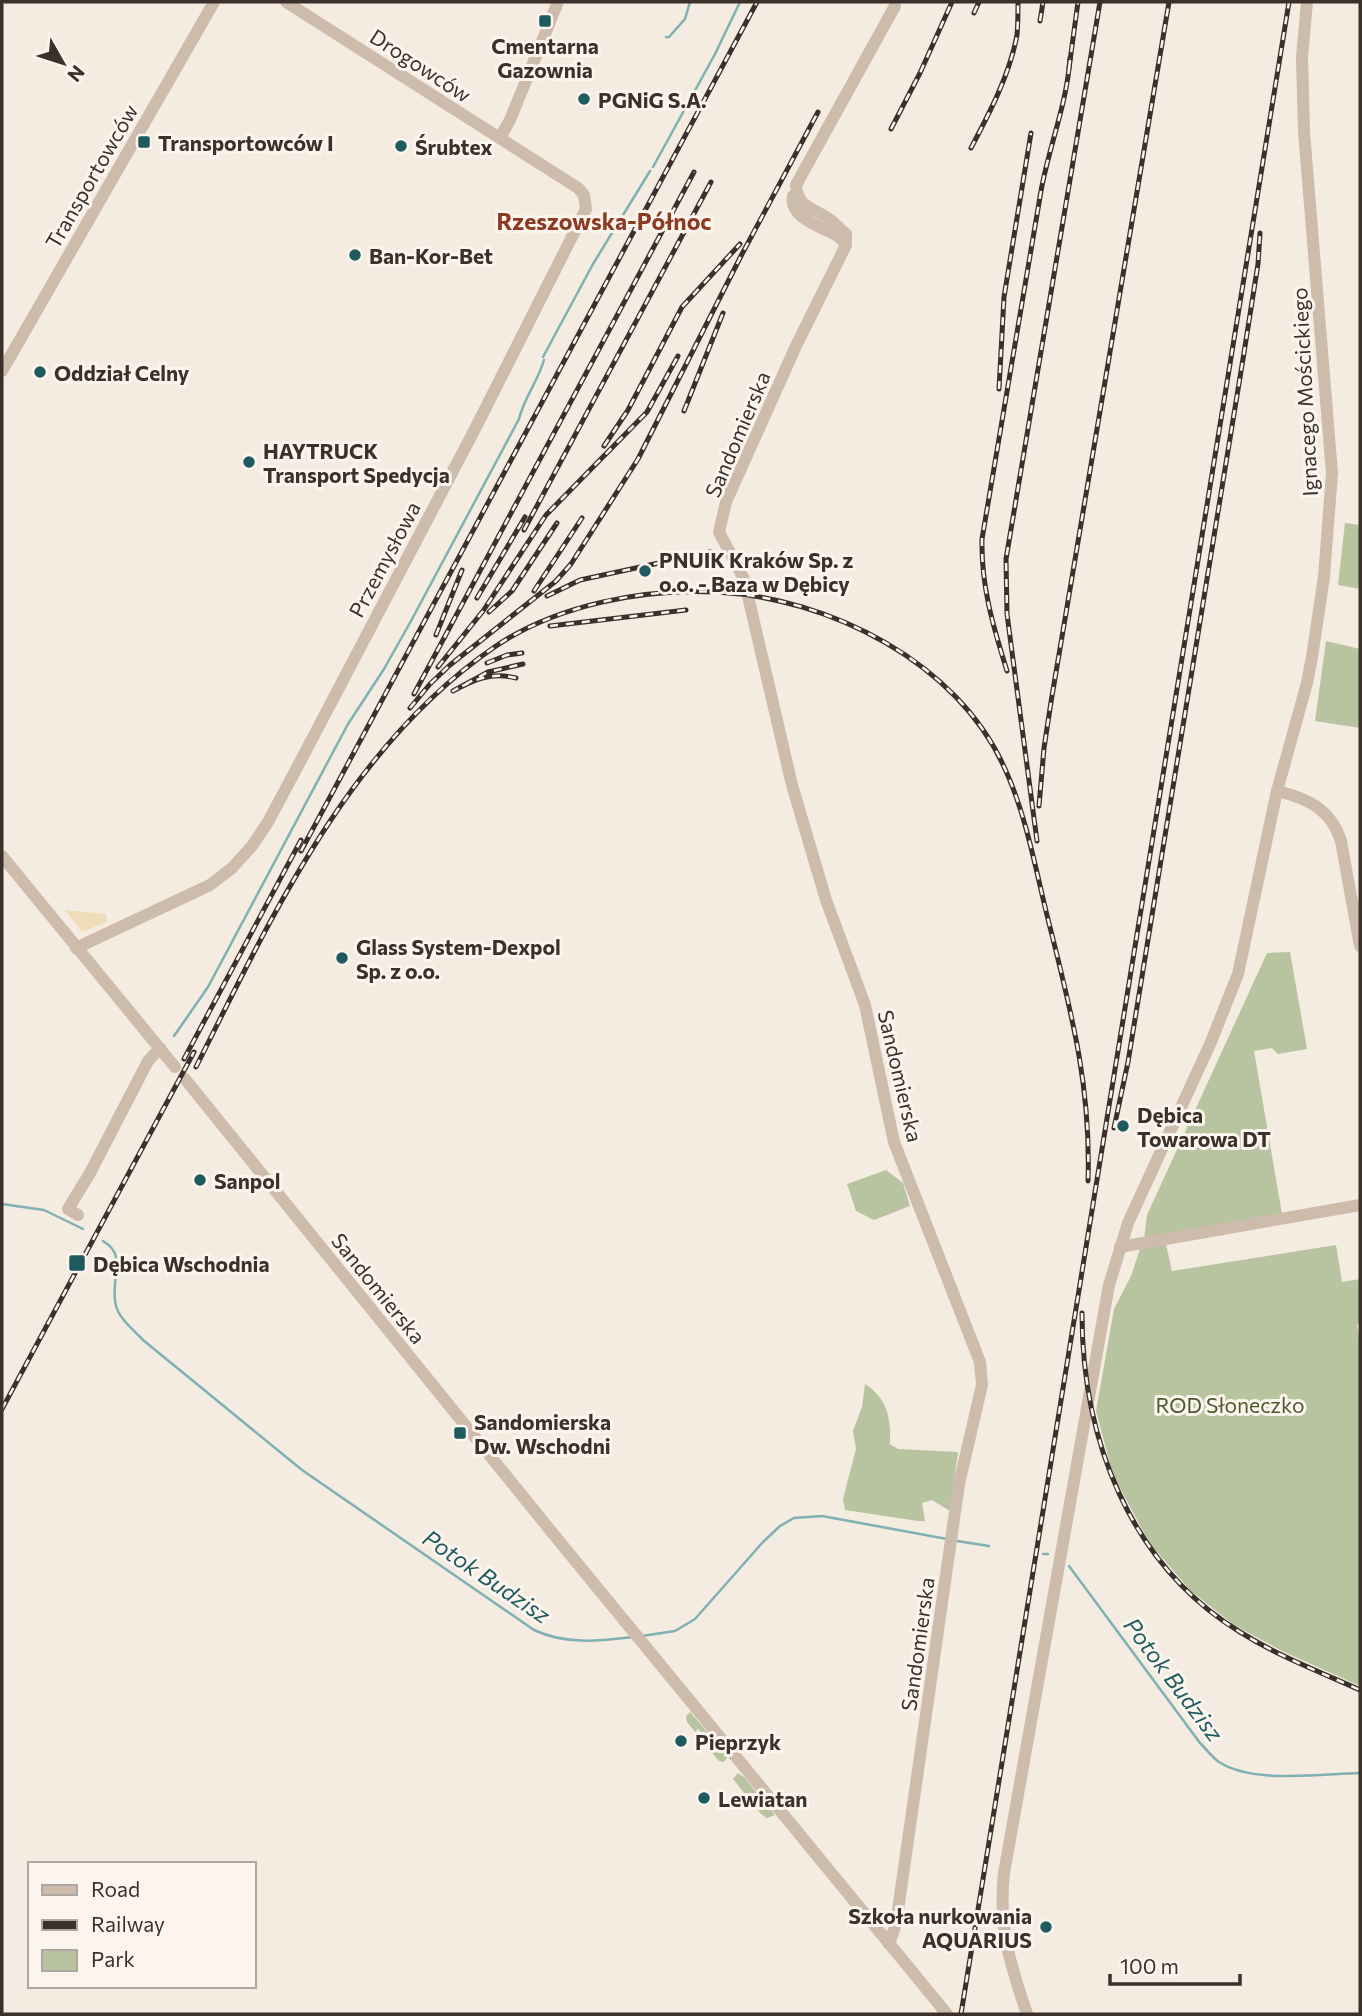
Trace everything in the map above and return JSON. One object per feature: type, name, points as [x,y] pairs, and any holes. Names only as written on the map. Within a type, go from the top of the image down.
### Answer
[{"type":"street","name":"Transportowców","points":[[2,371],[214,2]]},
{"type":"street","name":"Drogowców","points":[[286,2],[500,138]]},
{"type":"street","points":[[500,138],[558,2]]},
{"type":"street","name":"Ignacego Mościckiego","points":[[1027,2014],[1004,1938],[1004,1873],[1109,1285],[1119,1247],[1136,1204],[1225,1009],[1238,974],[1277,791],[1307,683],[1324,577],[1332,473],[1304,132],[1302,57],[1307,2]]},
{"type":"street","name":"Sandomierska","points":[[889,1944],[896,1924],[959,1484],[982,1385],[980,1362],[894,1142],[865,1005],[826,900],[792,785],[744,579],[719,533],[726,502],[796,346],[846,245],[838,236],[797,213],[792,202],[796,185],[895,6]]},
{"type":"street","name":"Przemysłowa","points":[[76,948],[210,885],[232,868],[252,846],[291,779],[481,417],[586,209],[584,195],[579,188],[500,138]]},
{"type":"street","points":[[1277,791],[1312,802],[1328,815],[1335,827],[1341,841],[1360,946]]},
{"type":"street","points":[[2,856],[175,1067]]},
{"type":"street","points":[[67,1210],[90,1173],[148,1061],[160,1048]]},
{"type":"street","name":"Sandomierska","points":[[185,1079],[947,2014]]},
{"type":"street","points":[[1119,1247],[1360,1205]]},
{"type":"green space","points":[[1345,523],[1360,525],[1360,589],[1338,585]]},
{"type":"green space","points":[[1326,641],[1360,649],[1360,728],[1315,721]]},
{"type":"green space","points":[[1290,952],[1307,1049],[1278,1054],[1272,1048],[1254,1051],[1282,1214],[1144,1239],[1147,1215],[1267,953]]},
{"type":"green space","points":[[886,1170],[903,1183],[910,1206],[874,1220],[856,1211],[847,1184]]},
{"type":"green space","name":"ROD Słoneczko","points":[[1166,1244],[1172,1271],[1336,1245],[1342,1282],[1360,1279],[1360,1323],[1357,1324],[1360,1346],[1360,1686],[1282,1651],[1234,1625],[1191,1591],[1150,1544],[1113,1475],[1096,1411],[1114,1309],[1131,1276],[1140,1249]]},
{"type":"green space","points":[[865,1384],[879,1396],[886,1410],[890,1426],[890,1444],[898,1449],[958,1452],[950,1511],[932,1500],[922,1503],[925,1521],[845,1510],[843,1499],[856,1449],[853,1431],[862,1407]]},
{"type":"green space","points":[[690,1712],[728,1756],[724,1762],[719,1761],[697,1735],[701,1732],[698,1729],[695,1732],[687,1722],[686,1716]]},
{"type":"green space","points":[[738,1773],[775,1815],[767,1818],[761,1814],[733,1779]]},
{"type":"sand","points":[[65,910],[106,914],[107,922],[82,932]]},
{"type":"waterway","points":[[666,37],[685,19],[690,2]]},
{"type":"waterway","points":[[653,167],[715,54],[740,2]]},
{"type":"waterway","points":[[543,357],[593,264],[650,171]]},
{"type":"waterway","points":[[174,1036],[208,987],[348,724],[411,621],[519,419],[544,360]]},
{"type":"waterway","name":"Potok Budzisz","points":[[2,1204],[44,1210],[83,1229]]},
{"type":"waterway","name":"Potok Budzisz","points":[[103,1241],[111,1247],[117,1261],[114,1296],[124,1320],[143,1340],[302,1470],[534,1630],[570,1640],[632,1637]]},
{"type":"waterway","name":"Potok Budzisz","points":[[642,1636],[675,1631],[695,1619],[763,1542],[780,1526],[794,1518],[822,1516],[947,1539]]},
{"type":"waterway","name":"Potok Budzisz","points":[[957,1541],[989,1546]]},
{"type":"waterway","name":"Potok Budzisz","points":[[1043,1554],[1048,1554]]},
{"type":"waterway","name":"Potok Budzisz","points":[[1069,1566],[1200,1743],[1219,1762],[1233,1769],[1268,1775],[1360,1773]]},
{"type":"railway","points":[[301,851],[757,2]]},
{"type":"railway","points":[[891,129],[952,2]]},
{"type":"railway","points":[[974,13],[979,2]]},
{"type":"railway","points":[[971,148],[992,108],[1014,50],[1018,2]]},
{"type":"railway","points":[[1040,21],[1043,2]]},
{"type":"railway","points":[[1069,68],[1078,2]]},
{"type":"railway","points":[[1037,841],[1007,614],[1006,559],[1100,2]]},
{"type":"railway","points":[[1039,806],[1051,702],[1169,2]]},
{"type":"railway","points":[[961,2014],[1289,2]]},
{"type":"railway","points":[[1007,671],[986,590],[982,539],[1044,174],[1065,92],[1070,58]]},
{"type":"railway","points":[[410,708],[450,665],[556,581],[571,564],[638,459],[818,112]]},
{"type":"railway","points":[[999,389],[1004,297],[1031,133]]},
{"type":"railway","points":[[414,694],[694,172]]},
{"type":"railway","points":[[524,530],[711,182]]},
{"type":"railway","points":[[1114,1128],[1128,1062],[1243,359],[1258,264],[1260,233]]},
{"type":"railway","points":[[604,446],[628,410],[682,307],[740,244]]},
{"type":"railway","points":[[684,411],[723,313]]},
{"type":"railway","points":[[438,667],[483,611],[546,515],[647,412],[678,356]]},
{"type":"railway","points":[[477,598],[525,517]]},
{"type":"railway","points":[[534,591],[582,518]]},
{"type":"railway","points":[[489,612],[512,591],[557,523]]},
{"type":"railway","points":[[547,596],[580,580],[710,552]]},
{"type":"railway","points":[[436,635],[462,570]]},
{"type":"railway","points":[[196,1067],[254,951],[320,837],[357,783],[398,732],[444,686],[496,646],[520,632],[573,610],[602,602],[660,593],[717,592],[760,597],[803,607],[845,622],[885,643],[923,668],[956,697],[984,731],[1005,769],[1020,808],[1066,994],[1079,1055],[1087,1116],[1088,1181]]},
{"type":"railway","points":[[550,626],[686,610]]},
{"type":"railway","points":[[487,663],[507,655],[522,653]]},
{"type":"railway","points":[[516,678],[483,678],[453,691],[488,672],[523,664]]},
{"type":"railway","points":[[184,1059],[301,840]]},
{"type":"railway","points":[[2,1409],[194,1052]]},
{"type":"railway","points":[[1082,1313],[1084,1360],[1091,1406],[1103,1451],[1119,1494],[1141,1534],[1168,1571],[1201,1604],[1254,1641],[1360,1690]]},
{"type":"place","name":"Cmentarna Gazownia","points":[[545,21]]},
{"type":"place","name":"PGNiG S.A.","points":[[584,99]]},
{"type":"place","name":"Transportowców I","points":[[144,142]]},
{"type":"place","name":"Śrubtex","points":[[401,146]]},
{"type":"place","name":"Ban-Kor-Bet","points":[[355,255]]},
{"type":"place","name":"Oddział Celny","points":[[40,372]]},
{"type":"place","name":"HAYTRUCK Transport Spedycja","points":[[249,462]]},
{"type":"place","name":"PNUIK Kraków Sp. z o.o. - Baza w Dębicy","points":[[645,571]]},
{"type":"place","name":"Glass System-Dexpol Sp. z o.o.","points":[[342,958]]},
{"type":"place","name":"Dębica Towarowa DT","points":[[1123,1126]]},
{"type":"place","name":"Sanpol","points":[[200,1180]]},
{"type":"place","name":"Dębica Wschodnia","points":[[77,1263]]},
{"type":"place","name":"Sandomierska Dw. Wschodni","points":[[460,1433]]},
{"type":"place","name":"Pieprzyk","points":[[681,1741]]},
{"type":"place","name":"Lewiatan","points":[[704,1798]]},
{"type":"place","name":"Szkoła nurkowania AQUARIUS","points":[[1046,1927]]},
{"type":"district","name":"Rzeszowska-Północ","points":[[604,221]]}]
